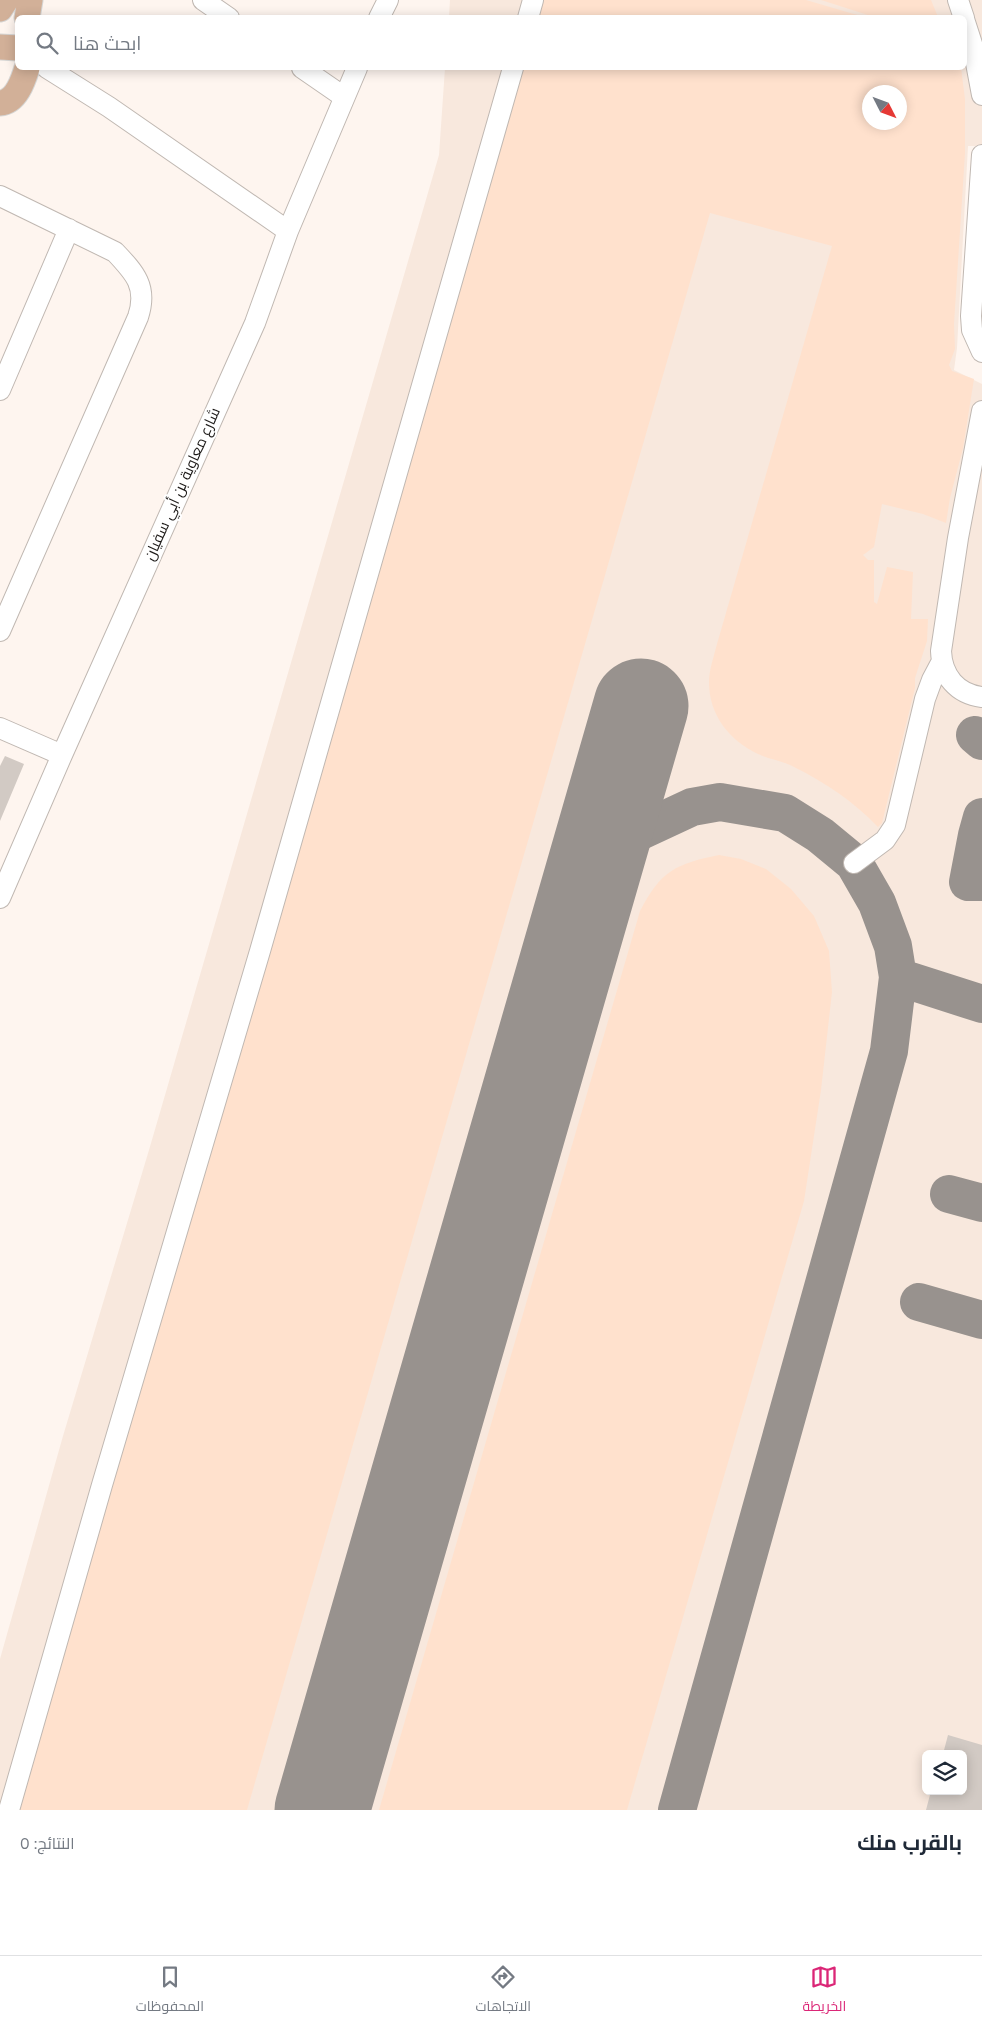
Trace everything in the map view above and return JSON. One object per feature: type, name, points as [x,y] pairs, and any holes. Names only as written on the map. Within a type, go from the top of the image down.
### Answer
[{"type":"main road","points":[[0,9],[6,0]]},
{"type":"main road","points":[[28,15],[30,0]]},
{"type":"main road","points":[[0,46],[15,48]]},
{"type":"main road","points":[[1,108],[14,95],[23,81],[26,70]]},
{"type":"street","points":[[203,0],[225,15]]},
{"type":"street","points":[[380,15],[388,0]]},
{"type":"street","points":[[529,15],[532,0]]},
{"type":"street","points":[[958,0],[963,15]]},
{"type":"street","points":[[967,28],[973,47],[982,95]]},
{"type":"street","points":[[50,70],[109,107],[288,231]]},
{"type":"street","points":[[305,70],[344,97]]},
{"type":"street","name":"شارع معاوية بن أبي سفيان","points":[[0,898],[255,323],[288,231],[356,70]]},
{"type":"street","points":[[9,1810],[102,1485],[260,951],[512,70]]},
{"type":"street","points":[[980,341],[972,330],[971,316],[982,154]]},
{"type":"street","points":[[0,196],[115,252],[129,267],[138,281],[142,294],[141,307],[0,631]]},
{"type":"street","points":[[2,382],[69,229]]},
{"type":"street","points":[[982,411],[948,597],[941,651],[942,663],[947,676],[967,694],[982,698]]},
{"type":"street","points":[[854,863],[886,840],[895,825],[925,700],[932,680],[942,663]]},
{"type":"street","points":[[0,728],[62,755]]},
{"type":"shaded area","points":[[450,0],[982,0],[982,146],[968,146],[957,348],[954,370],[982,384],[982,1810],[0,1810],[0,1659],[63,1436],[149,1150],[439,155],[445,70],[967,70],[967,15],[449,15]]},
{"type":"shaded area","points":[[537,0],[806,0],[857,15],[531,15]]},
{"type":"shaded area","points":[[821,0],[931,0],[937,15],[868,15]]},
{"type":"shaded area","points":[[514,70],[961,70],[965,99],[965,153],[954,324],[955,349],[949,365],[952,371],[974,379],[963,448],[950,498],[946,523],[923,514],[882,504],[874,547],[863,555],[868,560],[874,560],[874,602],[877,604],[887,567],[913,572],[911,619],[928,619],[927,641],[915,678],[915,688],[882,823],[878,827],[849,801],[806,773],[790,765],[762,756],[748,748],[730,734],[717,716],[713,705],[709,682],[712,663],[832,246],[710,213],[247,1810],[10,1810]]},
{"type":"shaded area","points":[[719,855],[741,859],[766,869],[791,889],[814,916],[829,951],[832,992],[821,1090],[804,1201],[627,1810],[379,1810],[640,911],[655,887],[671,871],[691,862]]},
{"type":"building","points":[[5,756],[24,764],[0,821],[0,766]]},
{"type":"building","points":[[948,1735],[982,1745],[982,1810],[926,1810],[930,1795],[967,1795],[967,1750],[944,1750]]},
{"type":"taxiway","points":[[975,735],[982,741]]},
{"type":"taxiway","points":[[587,893],[634,834],[692,807],[720,802],[785,813],[820,835],[854,863],[877,903],[893,946],[898,977],[889,1051],[677,1810]]},
{"type":"taxiway","points":[[982,817],[968,882],[982,882]]},
{"type":"taxiway","points":[[898,977],[982,1004]]},
{"type":"taxiway","points":[[949,1194],[982,1203]]},
{"type":"taxiway","points":[[919,1302],[982,1320]]},
{"type":"runway","points":[[322,1810],[641,706]]}]
